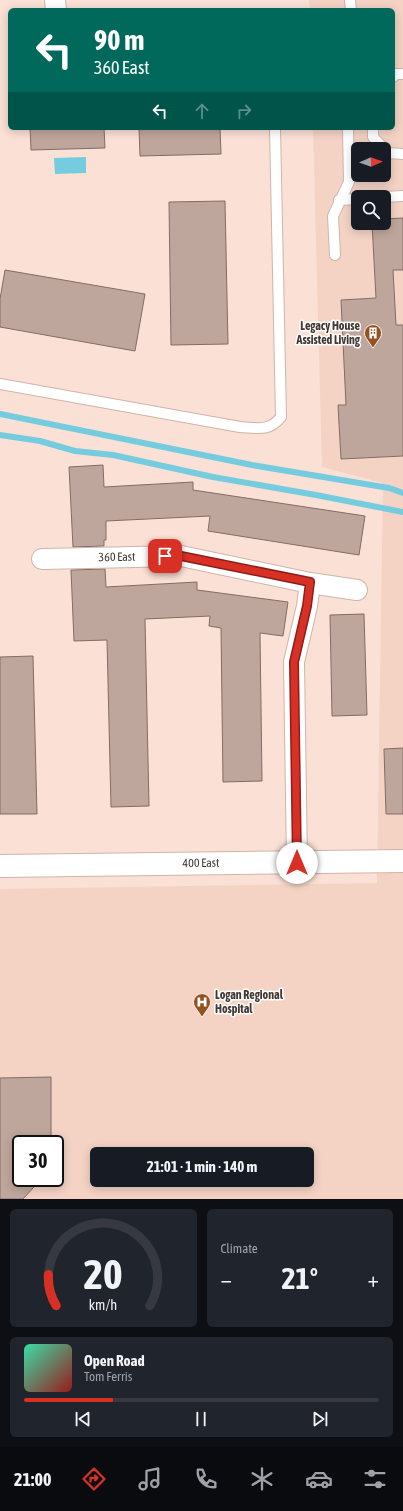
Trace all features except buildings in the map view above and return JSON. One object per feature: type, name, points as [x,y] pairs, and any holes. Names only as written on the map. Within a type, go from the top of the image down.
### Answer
[{"type":"street","name":"360 East","points":[[42,559],[181,556],[357,590]]},
{"type":"street","points":[[297,863],[294,662],[307,606],[310,582]]},
{"type":"street","name":"400 East","points":[[0,866],[403,861]]},
{"type":"lane","points":[[0,384],[240,427],[261,428],[274,426],[281,417],[275,130]]},
{"type":"lane","points":[[334,255],[333,216],[339,200],[349,182],[348,130]]},
{"type":"lane","points":[[373,130],[373,137],[388,153],[403,154]]},
{"type":"lane","points":[[391,197],[403,196]]},
{"type":"lane","points":[[339,200],[351,199]]},
{"type":"shaded area","name":"Logan Regional Hospital","points":[[309,0],[403,0],[403,1199],[0,1199],[0,889],[377,883],[383,483],[322,467],[313,130],[395,130],[395,8],[310,8]]},
{"type":"water","points":[[86,157],[86,173],[55,174],[54,158]]},
{"type":"waterway","points":[[0,414],[252,465],[389,488],[403,493]]},
{"type":"waterway","points":[[0,435],[40,441],[75,451],[113,455],[213,477],[403,512]]},
{"type":"place","name":"Legacy House Assisted Living","points":[[373,348]]},
{"type":"place","name":"Logan Regional Hospital","points":[[202,1017]]},
{"type":"route","points":[[165,556],[181,556],[310,582],[307,606],[294,662],[297,863]]}]
